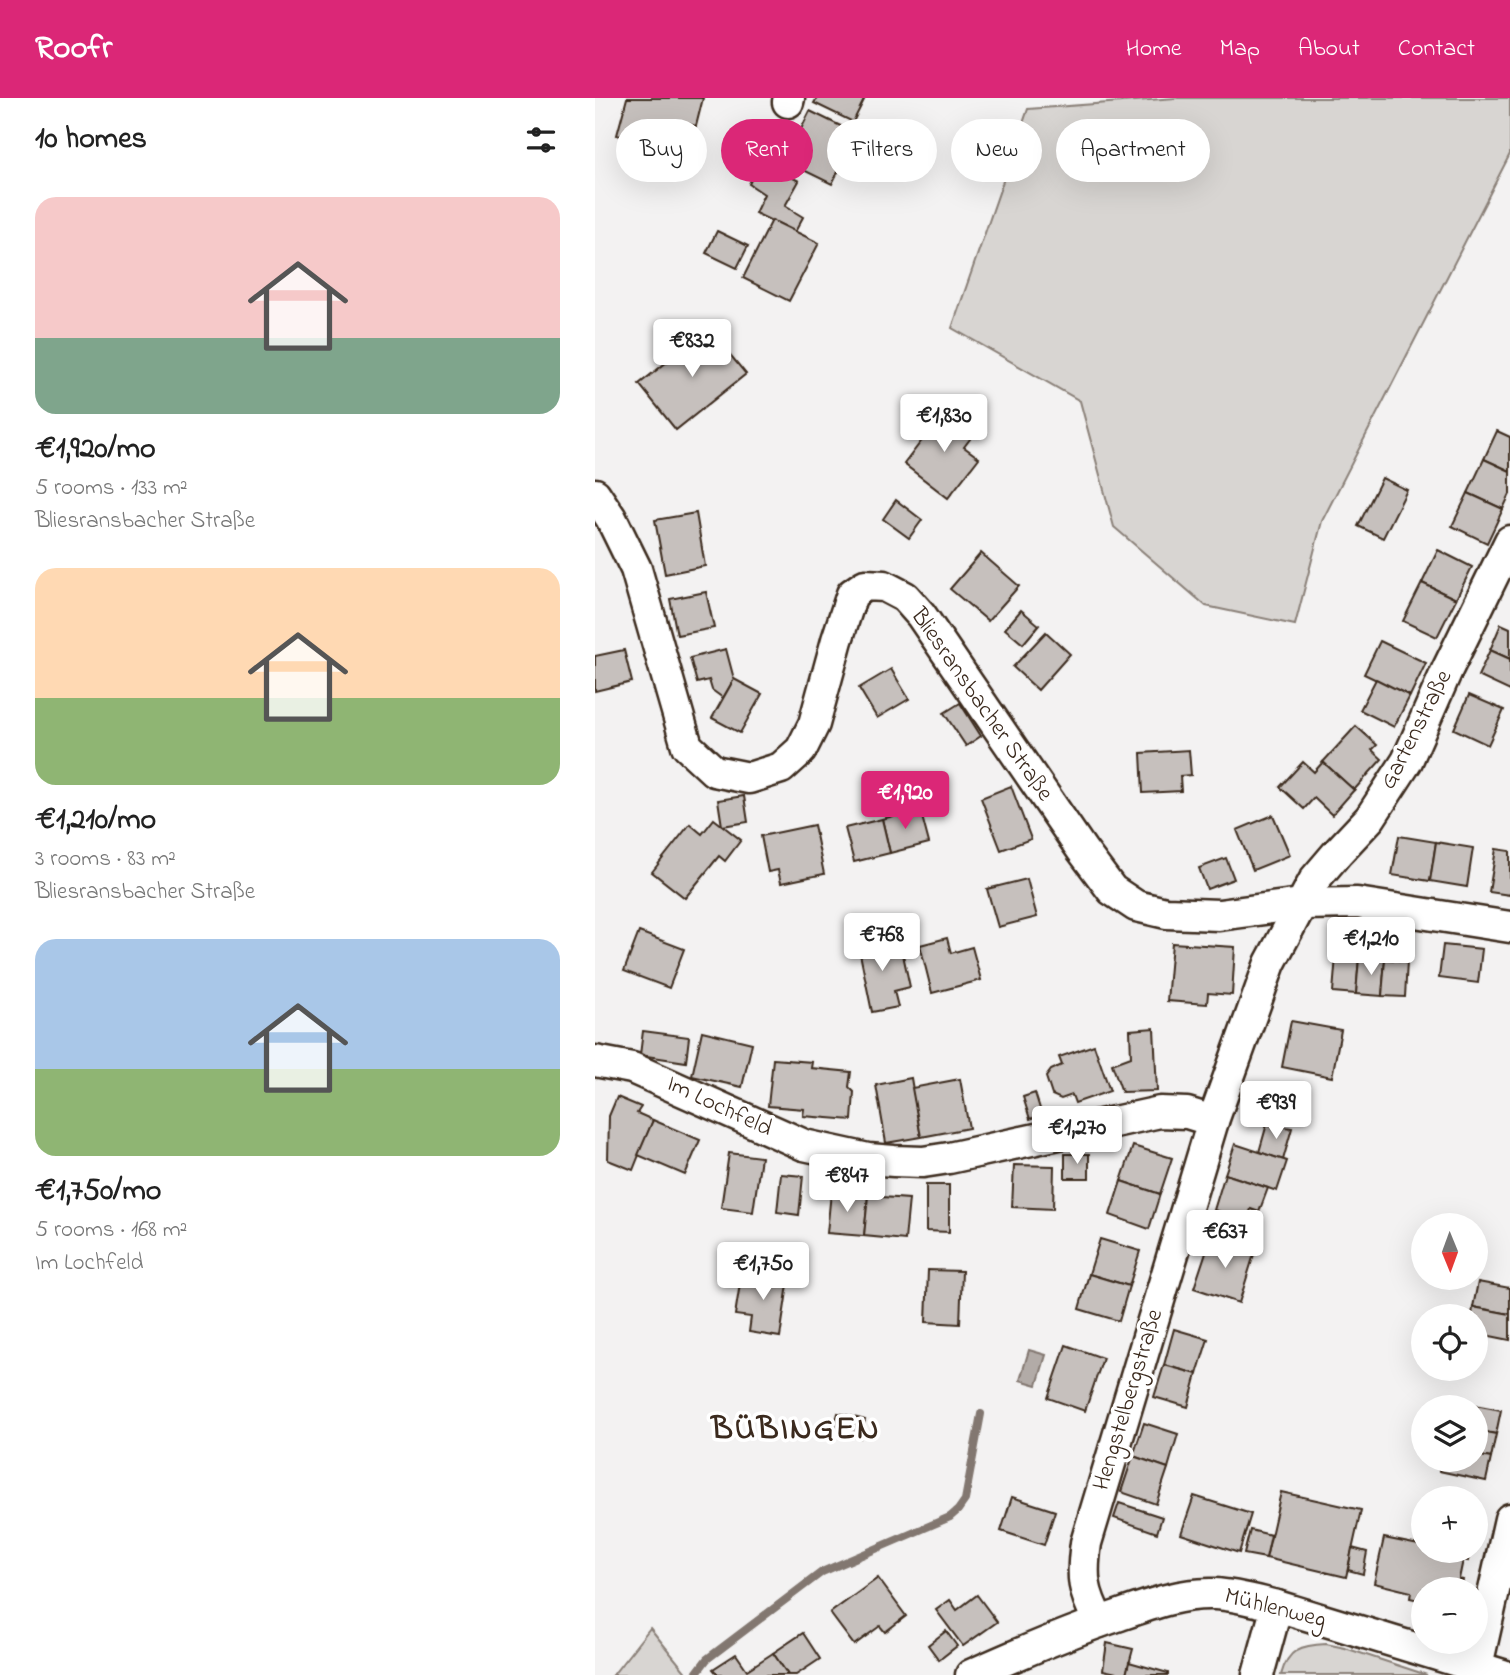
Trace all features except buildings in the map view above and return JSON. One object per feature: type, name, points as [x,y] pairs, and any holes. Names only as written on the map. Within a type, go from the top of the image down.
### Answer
[{"type":"street","name":"Bliesransbacher Straße","points":[[595,494],[611,518],[636,569],[687,746],[714,771],[749,778],[781,768],[801,750],[814,724],[852,594],[865,585],[884,586],[905,597],[921,615],[1112,890],[1136,906],[1166,913],[1219,915],[1301,904],[1357,903],[1510,927]]},
{"type":"street","name":"Gartenstraße","points":[[1301,904],[1315,879],[1370,818],[1407,761],[1447,670],[1510,541]]},
{"type":"street","name":"Hengstelbergstraße","points":[[1099,1622],[1086,1598],[1083,1580],[1086,1543],[1213,1121],[1270,963],[1301,904]]},
{"type":"street","name":"Im Lochfeld","points":[[595,1061],[632,1068],[804,1145],[868,1159],[923,1162],[949,1158],[1160,1112],[1187,1113],[1213,1121]]},
{"type":"street","points":[[1490,1671],[1510,1520]]},
{"type":"street","name":"Mühlenweg","points":[[971,1675],[1099,1622],[1164,1600],[1213,1594],[1241,1597],[1277,1606],[1490,1671]]},
{"type":"street","points":[[1258,1675],[1277,1606]]},
{"type":"shaded area","points":[[1176,98],[1510,98],[1510,154],[1322,521],[1295,625],[1206,606],[1114,527],[1080,401],[952,328],[1003,182],[1042,182],[1042,119],[1025,119],[1028,109]]},
{"type":"shaded area","points":[[1029,1350],[1046,1355],[1037,1385],[1020,1380]]},
{"type":"shaded area","points":[[650,1628],[688,1675],[613,1675]]},
{"type":"shaded area","points":[[1326,1644],[1427,1675],[1281,1675],[1287,1659],[1297,1650]]},
{"type":"waterway","points":[[695,1675],[707,1659],[822,1572],[950,1517],[958,1510],[965,1500],[981,1414]]},
{"type":"district","name":"BÜBINGEN","points":[[796,1430]]}]
